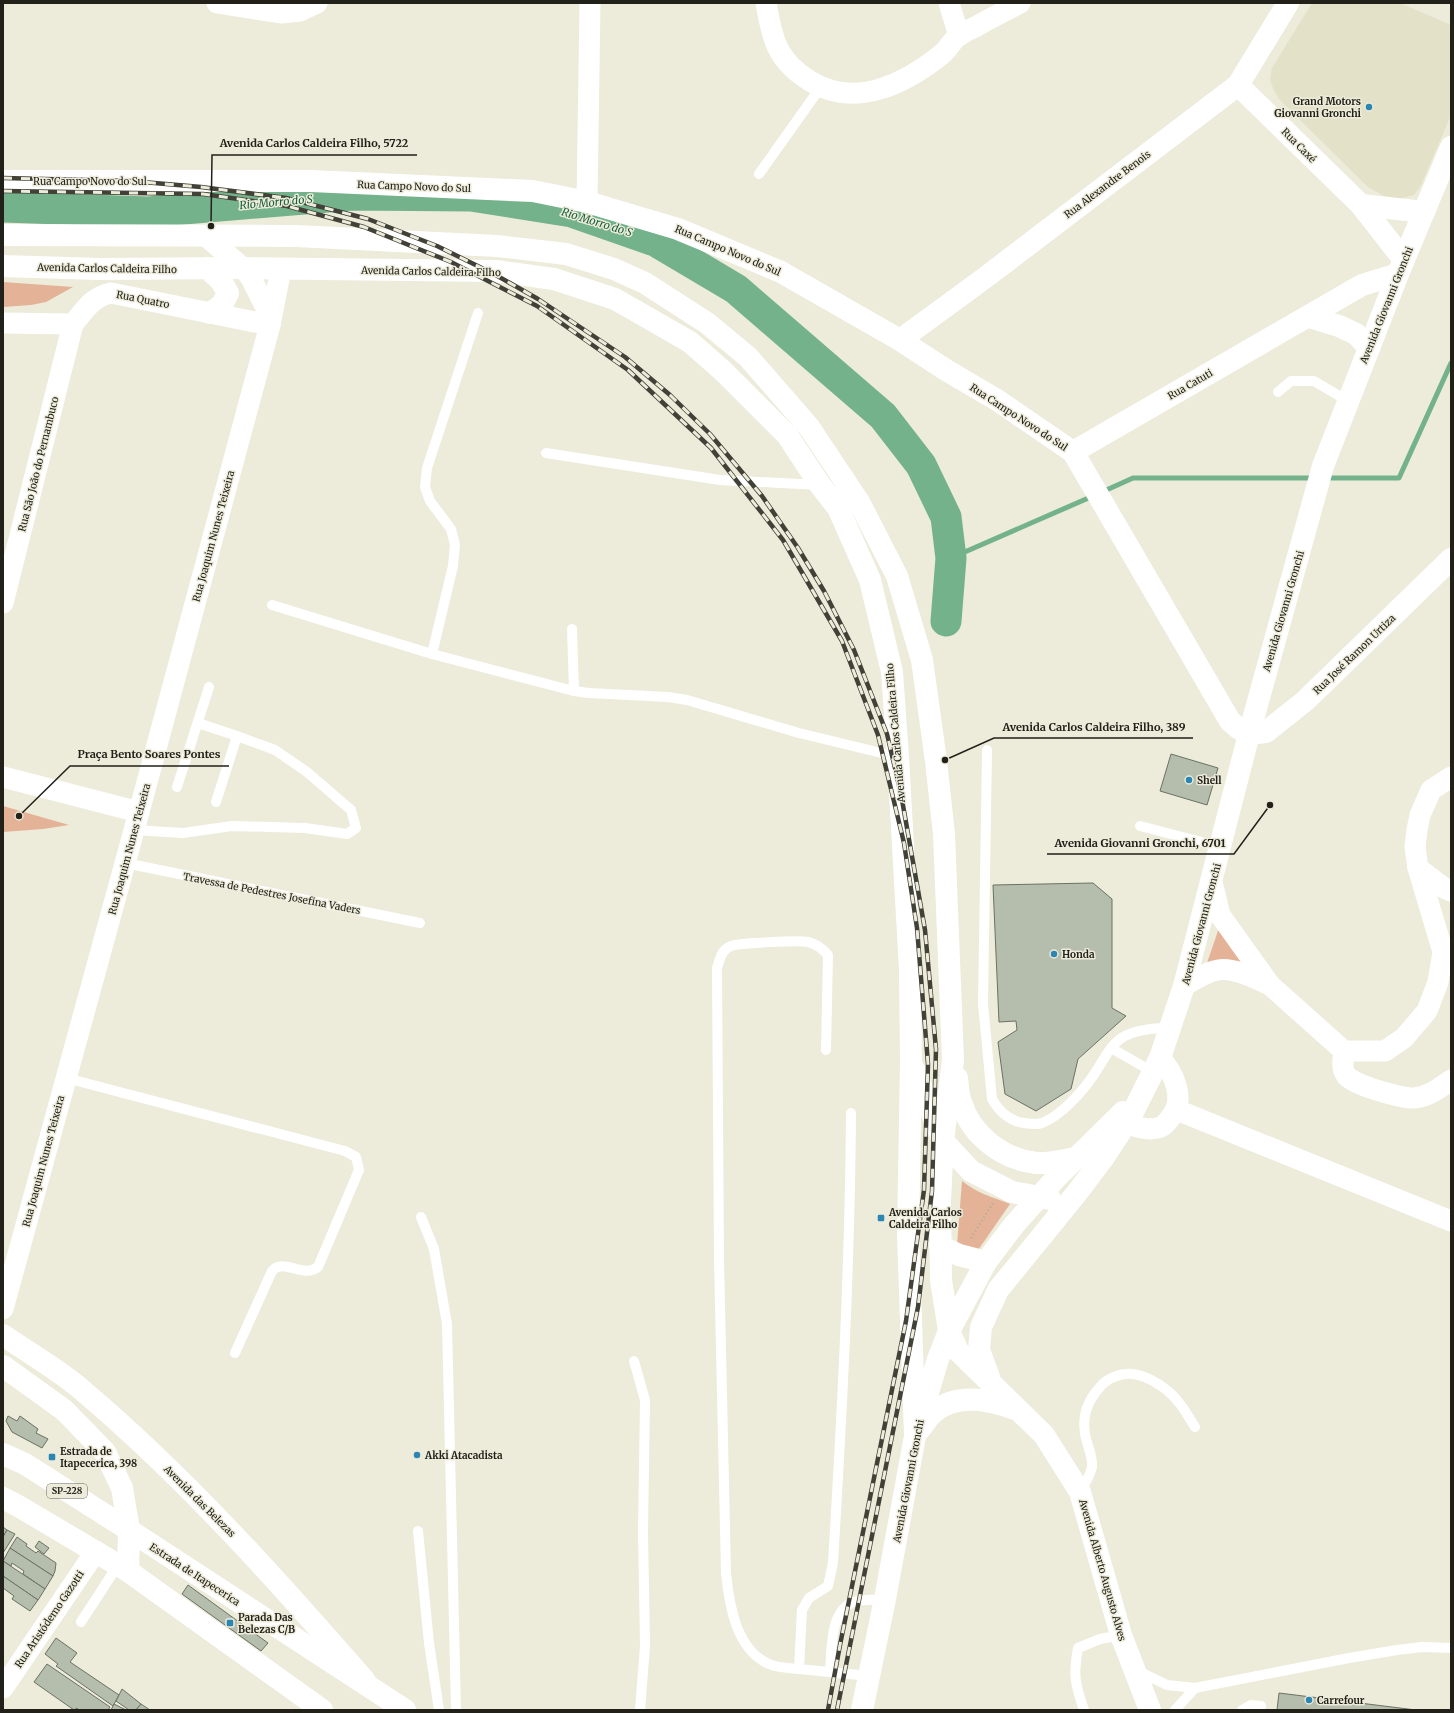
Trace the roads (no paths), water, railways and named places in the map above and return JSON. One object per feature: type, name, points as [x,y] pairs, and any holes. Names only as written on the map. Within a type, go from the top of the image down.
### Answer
[{"type":"main road","name":"Rua Alexandre Benois","points":[[900,340],[986,277],[1238,84],[1288,3]]},
{"type":"main road","name":"Rua Caxé","points":[[1238,84],[1361,205],[1401,267]]},
{"type":"main road","name":"Avenida Giovanni Gronchi","points":[[990,1382],[979,1350],[981,1327],[998,1290],[1076,1194],[1127,1124],[1153,1072],[1170,1028],[1184,986],[1249,734],[1323,466],[1401,267],[1451,147]]},
{"type":"main road","name":"Rua Campo Novo do Sul","points":[[3,181],[311,181],[533,191],[587,202],[678,228],[781,272],[900,340],[946,370],[997,400],[1073,452],[1230,721],[1238,728],[1249,734]]},
{"type":"main road","points":[[1361,205],[1424,212]]},
{"type":"main road","points":[[3,235],[296,236],[489,245],[566,254],[614,269],[645,283],[707,323],[748,357],[809,427],[858,502],[897,576],[922,660],[936,761],[944,834],[954,1060],[961,1102],[970,1122],[979,1134],[993,1147],[1016,1158],[1036,1163],[1056,1162],[1076,1158]]},
{"type":"main road","name":"Avenida Carlos Caldeira Filho","points":[[3,266],[99,269],[243,268],[496,271],[554,279],[615,299],[690,342],[723,371],[787,435],[820,485],[838,508],[870,580],[892,672],[910,970],[911,1062],[908,1234],[915,1436]]},
{"type":"main road","name":"Rua Catuti","points":[[1073,452],[1253,347],[1362,286],[1401,267]]},
{"type":"main road","points":[[207,268],[221,281],[228,293],[222,305],[210,313]]},
{"type":"main road","points":[[1309,317],[1339,326],[1356,334],[1369,348]]},
{"type":"main road","name":"Rua José Ramon Urtiza","points":[[1249,734],[1266,732],[1305,701],[1451,559]]},
{"type":"main road","points":[[949,1331],[941,1280],[940,1246],[943,1142],[954,1060]]},
{"type":"main road","points":[[911,1062],[943,1142],[971,1171],[1012,1192],[1060,1200],[1076,1194]]},
{"type":"main road","name":"Avenida Giovanni Gronchi","points":[[862,1710],[885,1599],[915,1436],[938,1359],[949,1331],[986,1262],[1014,1225],[1038,1197],[1125,1109],[1153,1072]]},
{"type":"main road","points":[[940,1246],[959,1255],[986,1262]]},
{"type":"main road","name":"Avenida Alberto Augusto Alves","points":[[949,1331],[958,1351],[1044,1435],[1080,1492],[1121,1634],[1150,1710]]},
{"type":"main road","name":"Avenida das Belezas","points":[[3,1334],[81,1389],[224,1523],[306,1613],[374,1691]]},
{"type":"main road","points":[[3,1366],[64,1410],[105,1452],[122,1488],[129,1530],[123,1568]]},
{"type":"main road","points":[[915,1436],[932,1413],[948,1404],[960,1400],[1003,1405],[1021,1411]]},
{"type":"main road","name":"Estrada de Itapecerica","points":[[3,1454],[25,1464],[129,1530],[405,1710]]},
{"type":"main road","points":[[3,1498],[123,1568],[302,1702],[322,1710]]},
{"type":"street","points":[[217,3],[281,13],[300,11],[317,3]]},
{"type":"street","points":[[587,202],[590,3]]},
{"type":"street","points":[[766,3],[770,26],[781,56],[797,73],[820,88],[855,94],[884,89],[918,72],[944,53],[959,36],[1020,3]]},
{"type":"street","points":[[949,3],[959,36]]},
{"type":"street","points":[[206,236],[243,268],[251,278],[270,322]]},
{"type":"street","name":"Rua Joaquim Nunes Teixeira","points":[[3,1309],[137,821],[270,322],[281,269]]},
{"type":"street","name":"Rua Quatro","points":[[73,324],[92,301],[100,295],[111,293],[210,313],[270,322]]},
{"type":"street","points":[[3,324],[73,324]]},
{"type":"street","name":"Rua São João do Pernambuco","points":[[3,603],[73,324]]},
{"type":"street","points":[[3,777],[137,821]]},
{"type":"street","points":[[1212,882],[1220,915],[1270,985],[1344,1051],[1385,1051],[1404,1038],[1427,1011],[1438,982],[1443,952],[1418,868],[1415,847],[1416,830],[1420,815],[1431,790],[1451,777]]},
{"type":"street","points":[[1418,868],[1444,888],[1451,891]]},
{"type":"street","points":[[1184,986],[1198,977],[1219,970],[1242,973],[1270,985]]},
{"type":"street","points":[[1344,1051],[1342,1063],[1345,1074],[1354,1082],[1389,1093],[1414,1098],[1432,1094],[1451,1080]]},
{"type":"street","points":[[1127,1124],[1147,1129],[1156,1129],[1163,1126],[1177,1110],[1178,1098],[1176,1083],[1167,1066],[1153,1072]]},
{"type":"street","points":[[1177,1110],[1451,1221]]},
{"type":"street","name":"Rua Aristódemo Gazotti","points":[[3,1688],[96,1551]]},
{"type":"lane","points":[[759,174],[820,88]]},
{"type":"lane","points":[[432,654],[453,566],[455,545],[452,529],[430,501],[426,487],[427,468],[478,313]]},
{"type":"lane","points":[[1278,392],[1291,381],[1314,381],[1348,401]]},
{"type":"lane","points":[[546,453],[720,480],[820,485]]},
{"type":"lane","points":[[272,605],[432,654],[574,691],[687,700],[799,733],[898,757]]},
{"type":"lane","points":[[572,629],[574,691]]},
{"type":"lane","points":[[177,787],[210,687]]},
{"type":"lane","points":[[137,821],[183,833],[232,826],[305,828],[347,834],[356,828],[351,810],[307,772],[275,750],[198,723]]},
{"type":"lane","points":[[216,802],[237,736]]},
{"type":"lane","points":[[988,750],[983,1004],[992,1099],[999,1111],[1017,1122],[1031,1124],[1041,1123],[1054,1117],[1070,1103],[1094,1075],[1112,1048],[1122,1037],[1144,1030],[1170,1028]]},
{"type":"lane","points":[[1140,826],[1221,847]]},
{"type":"lane","name":"Travessa de Pedestres Josefina Vaders","points":[[125,863],[420,923]]},
{"type":"lane","points":[[826,1050],[828,955],[821,947],[806,942],[756,943],[731,945],[721,953],[717,968],[719,1260],[726,1573],[729,1603],[747,1647],[768,1664],[799,1669],[869,1676]]},
{"type":"lane","points":[[1112,1048],[1153,1072]]},
{"type":"lane","points":[[66,1078],[345,1151],[356,1157],[359,1170],[318,1267],[314,1271],[306,1272],[281,1266],[275,1267],[234,1353]]},
{"type":"lane","points":[[799,1669],[802,1610],[809,1598],[828,1586],[831,1579],[833,1563],[842,1405],[849,1225],[851,1113]]},
{"type":"lane","points":[[422,1217],[434,1249],[447,1324],[456,1710]]},
{"type":"lane","points":[[634,1362],[645,1400],[643,1532],[645,1646],[640,1710]]},
{"type":"lane","points":[[1080,1492],[1089,1477],[1092,1466],[1091,1452],[1085,1434],[1088,1402],[1105,1380],[1126,1374],[1138,1375],[1152,1381],[1168,1392],[1180,1404],[1195,1428]]},
{"type":"lane","points":[[418,1531],[439,1710]]},
{"type":"lane","points":[[82,1622],[123,1568]]},
{"type":"lane","points":[[830,1672],[834,1629],[842,1609],[852,1602],[885,1599]]},
{"type":"lane","points":[[1084,1710],[1075,1684],[1075,1666],[1078,1648],[1100,1639],[1121,1634]]},
{"type":"lane","points":[[1135,1669],[1167,1685],[1195,1688],[1397,1650],[1422,1647],[1451,1648]]},
{"type":"lane","points":[[1175,1710],[1195,1688]]},
{"type":"lane","points":[[1242,1710],[1251,1705],[1261,1706]]},
{"type":"waterway","name":"Rio Morro do S","points":[[3,207],[148,212],[352,195],[471,196],[572,212],[655,241],[736,289],[883,416],[921,465],[946,517],[951,558],[946,621]]},
{"type":"waterway","points":[[1325,478],[1399,478],[1451,363]]},
{"type":"waterway","points":[[1102,492],[1133,478],[1315,478]]},
{"type":"waterway","points":[[951,558],[1093,496]]},
{"type":"railway","points":[[3,178],[131,181],[201,187],[286,198],[368,219],[437,246],[494,274],[538,299],[625,357],[670,395],[710,434],[762,496],[798,548],[824,591],[854,650],[887,734],[901,794],[925,930],[936,1049],[932,1191],[918,1307],[837,1710]]},
{"type":"railway","points":[[3,191],[203,194],[287,206],[364,227],[451,262],[537,306],[628,370],[711,448],[783,540],[842,641],[878,735],[904,843],[917,928],[928,1064],[924,1190],[906,1321],[828,1710]]},
{"type":"place","name":"Grand Motors Giovanni Gronchi","points":[[1369,107]]},
{"type":"place","name":"Avenida Carlos Caldeira Filho, 5722","points":[[211,226]]},
{"type":"place","name":"Avenida Carlos Caldeira Filho, 389","points":[[945,760]]},
{"type":"place","name":"Shell","points":[[1189,780]]},
{"type":"place","name":"Avenida Giovanni Gronchi, 6701","points":[[1270,805]]},
{"type":"place","name":"Praça Bento Soares Pontes","points":[[19,816]]},
{"type":"place","name":"Honda","points":[[1054,954]]},
{"type":"place","name":"Avenida Carlos Caldeira Filho","points":[[881,1218]]},
{"type":"place","name":"Akki Atacadista","points":[[417,1455]]},
{"type":"place","name":"Estrada de Itapecerica, 398","points":[[52,1457]]},
{"type":"place","name":"Parada Das Belezas C/B","points":[[230,1623]]},
{"type":"place","name":"Carrefour","points":[[1309,1700]]}]
